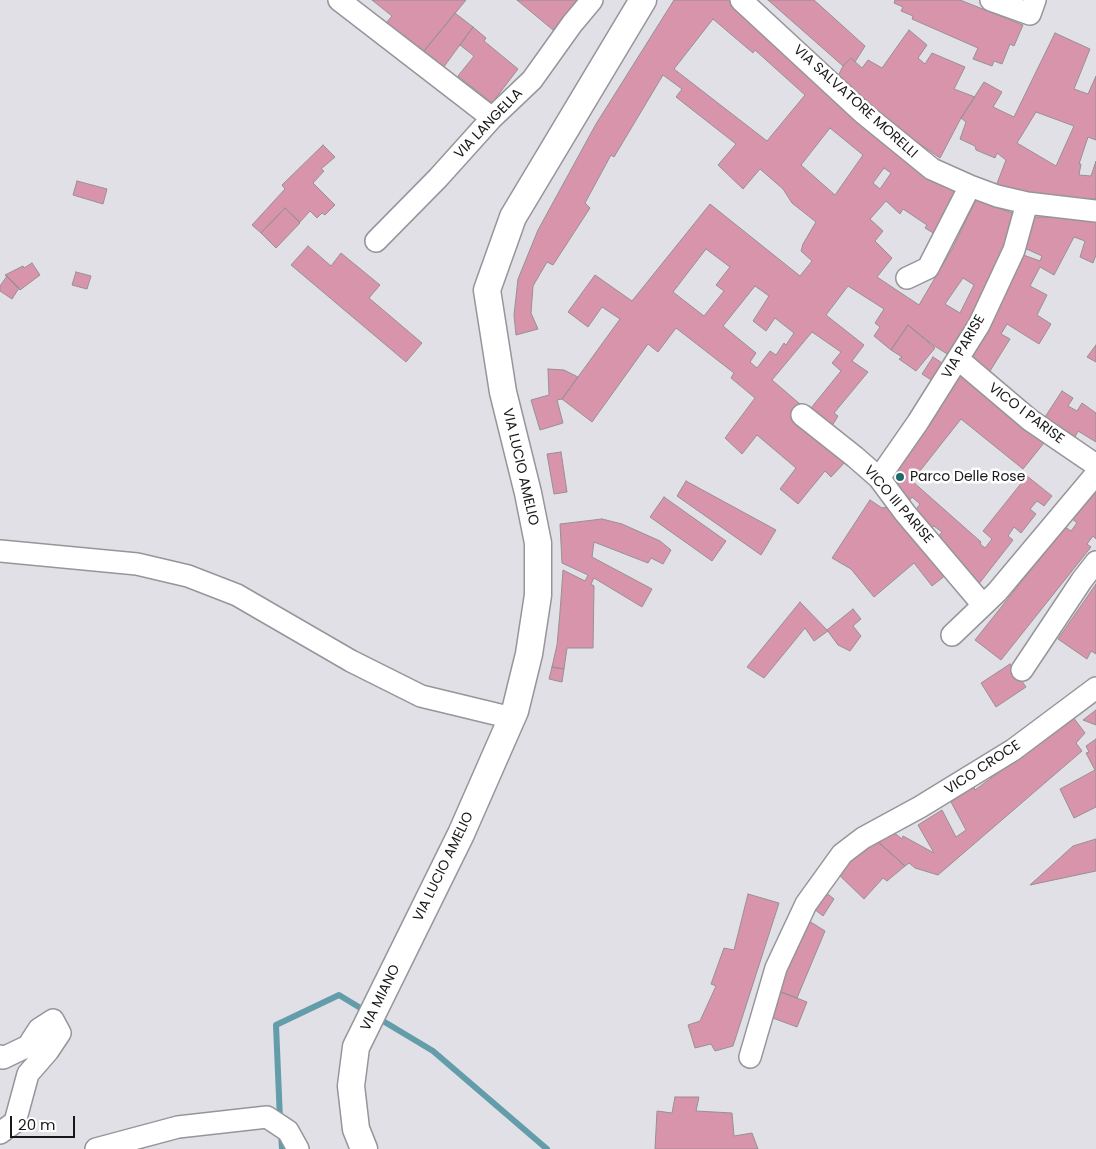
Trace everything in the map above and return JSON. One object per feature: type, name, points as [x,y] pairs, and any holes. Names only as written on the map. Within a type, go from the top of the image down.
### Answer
[{"type":"main road","name":"VIA LUCIO AMELIO","points":[[405,949],[461,834],[515,711],[529,654],[538,596],[538,543],[528,493],[503,392],[487,290],[513,217],[643,0]]},
{"type":"main road","name":"VIA MIANO","points":[[364,1149],[356,1129],[350,1086],[356,1047],[405,949]]},
{"type":"street","points":[[339,0],[492,118]]},
{"type":"street","name":"VIA LANGELLA","points":[[376,241],[438,178],[492,118],[532,80],[572,24],[592,0]]},
{"type":"street","name":"VIA SALVATORE MORELLI","points":[[742,0],[876,123],[932,169],[997,196],[1027,204],[1096,211]]},
{"type":"street","points":[[991,0],[1030,14],[1036,0]]},
{"type":"street","points":[[906,278],[928,268],[970,186]]},
{"type":"street","name":"VIA PARISE","points":[[879,478],[918,422],[979,325],[1014,250],[1027,204]]},
{"type":"street","name":"VICO I PARISE","points":[[958,359],[1030,420],[1096,464]]},
{"type":"street","name":"VICO III PARISE","points":[[802,415],[879,478],[983,605]]},
{"type":"street","points":[[952,635],[997,592],[1096,474]]},
{"type":"street","points":[[0,551],[137,564],[188,576],[238,595],[350,661],[421,696],[512,718]]},
{"type":"street","points":[[1022,670],[1096,562]]},
{"type":"street","name":"VICO CROCE","points":[[750,1057],[776,968],[806,904],[842,854],[863,838],[920,807],[1013,750],[1096,688]]},
{"type":"street","points":[[0,1056],[3,1058],[28,1046],[39,1029],[53,1020],[60,1033],[48,1051],[28,1074],[15,1122],[0,1132]]},
{"type":"street","points":[[96,1149],[178,1127],[268,1117],[293,1140]]},
{"type":"building","points":[[372,0],[466,0],[421,55],[386,23],[392,16]]},
{"type":"building","points":[[517,0],[577,0],[553,30]]},
{"type":"building","points":[[674,0],[730,0],[833,92],[961,195],[935,234],[925,228],[927,225],[903,209],[900,214],[886,201],[870,219],[883,231],[875,241],[892,258],[877,277],[919,305],[952,249],[976,200],[1021,216],[952,357],[908,325],[891,350],[874,336],[880,327],[875,323],[884,309],[848,286],[826,315],[864,345],[852,361],[868,372],[834,413],[838,416],[829,431],[807,413],[841,371],[832,363],[841,352],[812,332],[772,380],[800,404],[793,415],[847,460],[831,477],[825,471],[798,504],[780,489],[796,468],[757,435],[742,454],[725,438],[755,398],[731,378],[734,373],[676,328],[658,352],[648,344],[592,422],[562,399],[620,319],[602,307],[588,327],[568,312],[595,275],[632,301],[710,204],[800,276],[812,261],[801,251],[816,222],[792,203],[783,189],[760,169],[743,189],[718,165],[736,144],[676,97],[682,89],[663,75],[614,157],[611,155],[585,203],[590,208],[553,265],[547,262],[533,286],[531,313],[538,329],[516,335],[514,315],[518,279],[538,230],[596,124]],"holes":[[[713,19],[753,53],[755,50],[805,95],[767,141],[674,69]],[[830,128],[863,155],[835,195],[801,165]],[[884,168],[891,173],[880,189],[873,183]],[[706,249],[730,267],[716,285],[724,291],[704,316],[673,292]],[[963,278],[974,285],[960,313],[945,304]],[[755,286],[769,296],[753,321],[766,331],[775,318],[794,333],[776,355],[770,351],[757,368],[750,362],[756,353],[723,326]]]},
{"type":"building","points":[[768,0],[814,0],[865,46],[855,62],[851,58],[843,66]]},
{"type":"building","points":[[895,0],[960,0],[1023,25],[1014,46],[1010,44],[1002,64],[994,61],[992,66],[973,59],[978,48],[912,19],[913,16],[901,11],[903,7],[894,3]]},
{"type":"building","points":[[455,13],[473,27],[443,68],[423,52]]},
{"type":"building","points":[[473,27],[486,38],[484,41],[518,69],[492,103],[458,76],[474,56],[460,45]]},
{"type":"building","points":[[909,30],[927,45],[918,58],[925,64],[932,53],[965,67],[954,89],[975,97],[961,118],[940,158],[884,119],[838,76],[843,66],[851,58],[862,68],[868,60],[882,68]]},
{"type":"building","points":[[1055,33],[1090,49],[1074,89],[1088,94],[1096,76],[1096,140],[1088,137],[1079,164],[1081,164],[1079,175],[1091,176],[1096,161],[1096,199],[1044,199],[996,186],[1006,160],[997,153],[995,158],[976,150],[975,146],[960,139],[966,122],[961,118],[984,82],[1002,92],[993,107],[1014,117]],"holes":[[[1036,112],[1074,126],[1056,166],[1017,143]]]},
{"type":"building","points":[[323,145],[335,157],[321,169],[324,171],[313,183],[335,205],[325,215],[322,213],[317,218],[310,211],[300,222],[285,208],[261,233],[252,225],[285,189],[282,185]]},
{"type":"building","points":[[77,181],[107,189],[103,204],[73,195]]},
{"type":"building","points":[[285,208],[300,223],[276,248],[261,233]]},
{"type":"building","points":[[1031,217],[1096,217],[1096,255],[1093,263],[1080,257],[1085,241],[1074,237],[1054,275],[1040,267],[1030,286],[1047,295],[1037,315],[1051,324],[1039,344],[1007,324],[1001,334],[1010,339],[990,371],[968,355],[1015,252],[1040,261],[1042,256],[1020,246]]},
{"type":"building","points":[[308,246],[331,266],[341,253],[380,285],[369,298],[422,343],[406,362],[291,265]]},
{"type":"building","points":[[32,263],[40,275],[20,290],[5,275],[23,266],[24,268]]},
{"type":"building","points":[[76,272],[91,276],[87,289],[72,285]]},
{"type":"building","points":[[7,276],[19,288],[12,299],[0,291],[0,286]]},
{"type":"building","points":[[908,325],[935,348],[916,371],[899,359],[902,357],[891,350]]},
{"type":"building","points":[[1096,345],[1096,362],[1087,357]]},
{"type":"building","points":[[933,357],[947,366],[936,383],[922,374]]},
{"type":"building","points":[[548,369],[564,370],[578,377],[562,399],[557,400],[563,423],[540,430],[531,400],[549,395]]},
{"type":"building","name":"Parco Delle Rose","points":[[960,369],[1048,438],[1023,469],[961,419],[912,481],[981,542],[980,544],[985,548],[992,539],[983,531],[1027,476],[1052,496],[1044,506],[1037,501],[1030,509],[1036,514],[1021,533],[1014,527],[1008,536],[1013,540],[978,585],[937,538],[942,532],[934,526],[930,530],[915,511],[920,504],[912,497],[908,503],[886,478]]},
{"type":"building","points":[[1062,391],[1073,398],[1068,406],[1077,411],[1082,403],[1096,413],[1096,442],[1078,431],[1075,437],[1045,417]]},
{"type":"building","points":[[561,452],[567,492],[554,494],[547,454]]},
{"type":"building","points":[[686,481],[776,530],[761,555],[677,496]]},
{"type":"building","points":[[1096,486],[1096,539],[1093,536],[1087,544],[1091,547],[1001,660],[975,640],[1065,527],[1071,531],[1077,523],[1071,518]]},
{"type":"building","points":[[664,497],[726,541],[712,561],[650,517]]},
{"type":"building","points":[[870,500],[882,508],[895,506],[951,571],[932,586],[914,563],[874,597],[851,569],[832,558]]},
{"type":"building","points":[[602,519],[622,524],[660,541],[671,550],[663,564],[651,558],[648,563],[594,542],[592,557],[652,589],[642,607],[594,578],[591,584],[594,586],[593,648],[567,648],[564,669],[552,667],[557,645],[563,570],[585,581],[588,575],[562,563],[560,524]]},
{"type":"building","points":[[1096,584],[1096,654],[1091,651],[1087,659],[1058,639]]},
{"type":"building","points":[[800,602],[828,631],[814,641],[805,628],[764,678],[747,667]]},
{"type":"building","points":[[853,609],[861,619],[853,626],[861,636],[850,651],[838,645],[827,630]]},
{"type":"building","points":[[1010,664],[1026,687],[996,707],[981,683]]},
{"type":"building","points":[[552,667],[564,669],[562,682],[549,679]]},
{"type":"building","points":[[1096,710],[1096,725],[1083,720]]},
{"type":"building","points":[[1073,717],[1085,733],[1076,743],[1082,751],[938,875],[915,868],[909,863],[905,866],[876,840],[892,831],[902,839],[903,836],[934,853],[918,825],[942,810],[956,837],[966,830],[951,802],[974,787],[975,790]]},
{"type":"building","points":[[1096,739],[1096,807],[1074,818],[1060,789],[1095,770],[1086,753],[1089,752],[1086,746]]},
{"type":"building","points":[[1096,839],[1096,871],[1030,885],[1073,846]]},
{"type":"building","points":[[876,840],[905,866],[887,881],[883,878],[864,899],[837,873]]},
{"type":"building","points":[[824,891],[834,899],[823,916],[813,908]]},
{"type":"building","points":[[748,894],[779,903],[733,1046],[715,1051],[711,1044],[695,1048],[688,1025],[700,1021],[716,986],[711,984],[724,948],[734,950]]},
{"type":"building","points":[[806,919],[825,931],[797,998],[778,991]]},
{"type":"building","points":[[781,992],[807,1002],[797,1027],[770,1017]]},
{"type":"building","points":[[675,1097],[699,1097],[696,1111],[732,1113],[734,1136],[752,1133],[758,1149],[655,1149],[657,1111],[672,1113]]},
{"type":"waterway","points":[[280,1120],[276,1025],[339,995],[367,1012]]},
{"type":"waterway","points":[[378,1018],[433,1051],[547,1149]]},
{"type":"waterway","points":[[281,1133],[282,1149]]},
{"type":"place","name":"Parco Delle Rose","points":[[900,477]]}]
